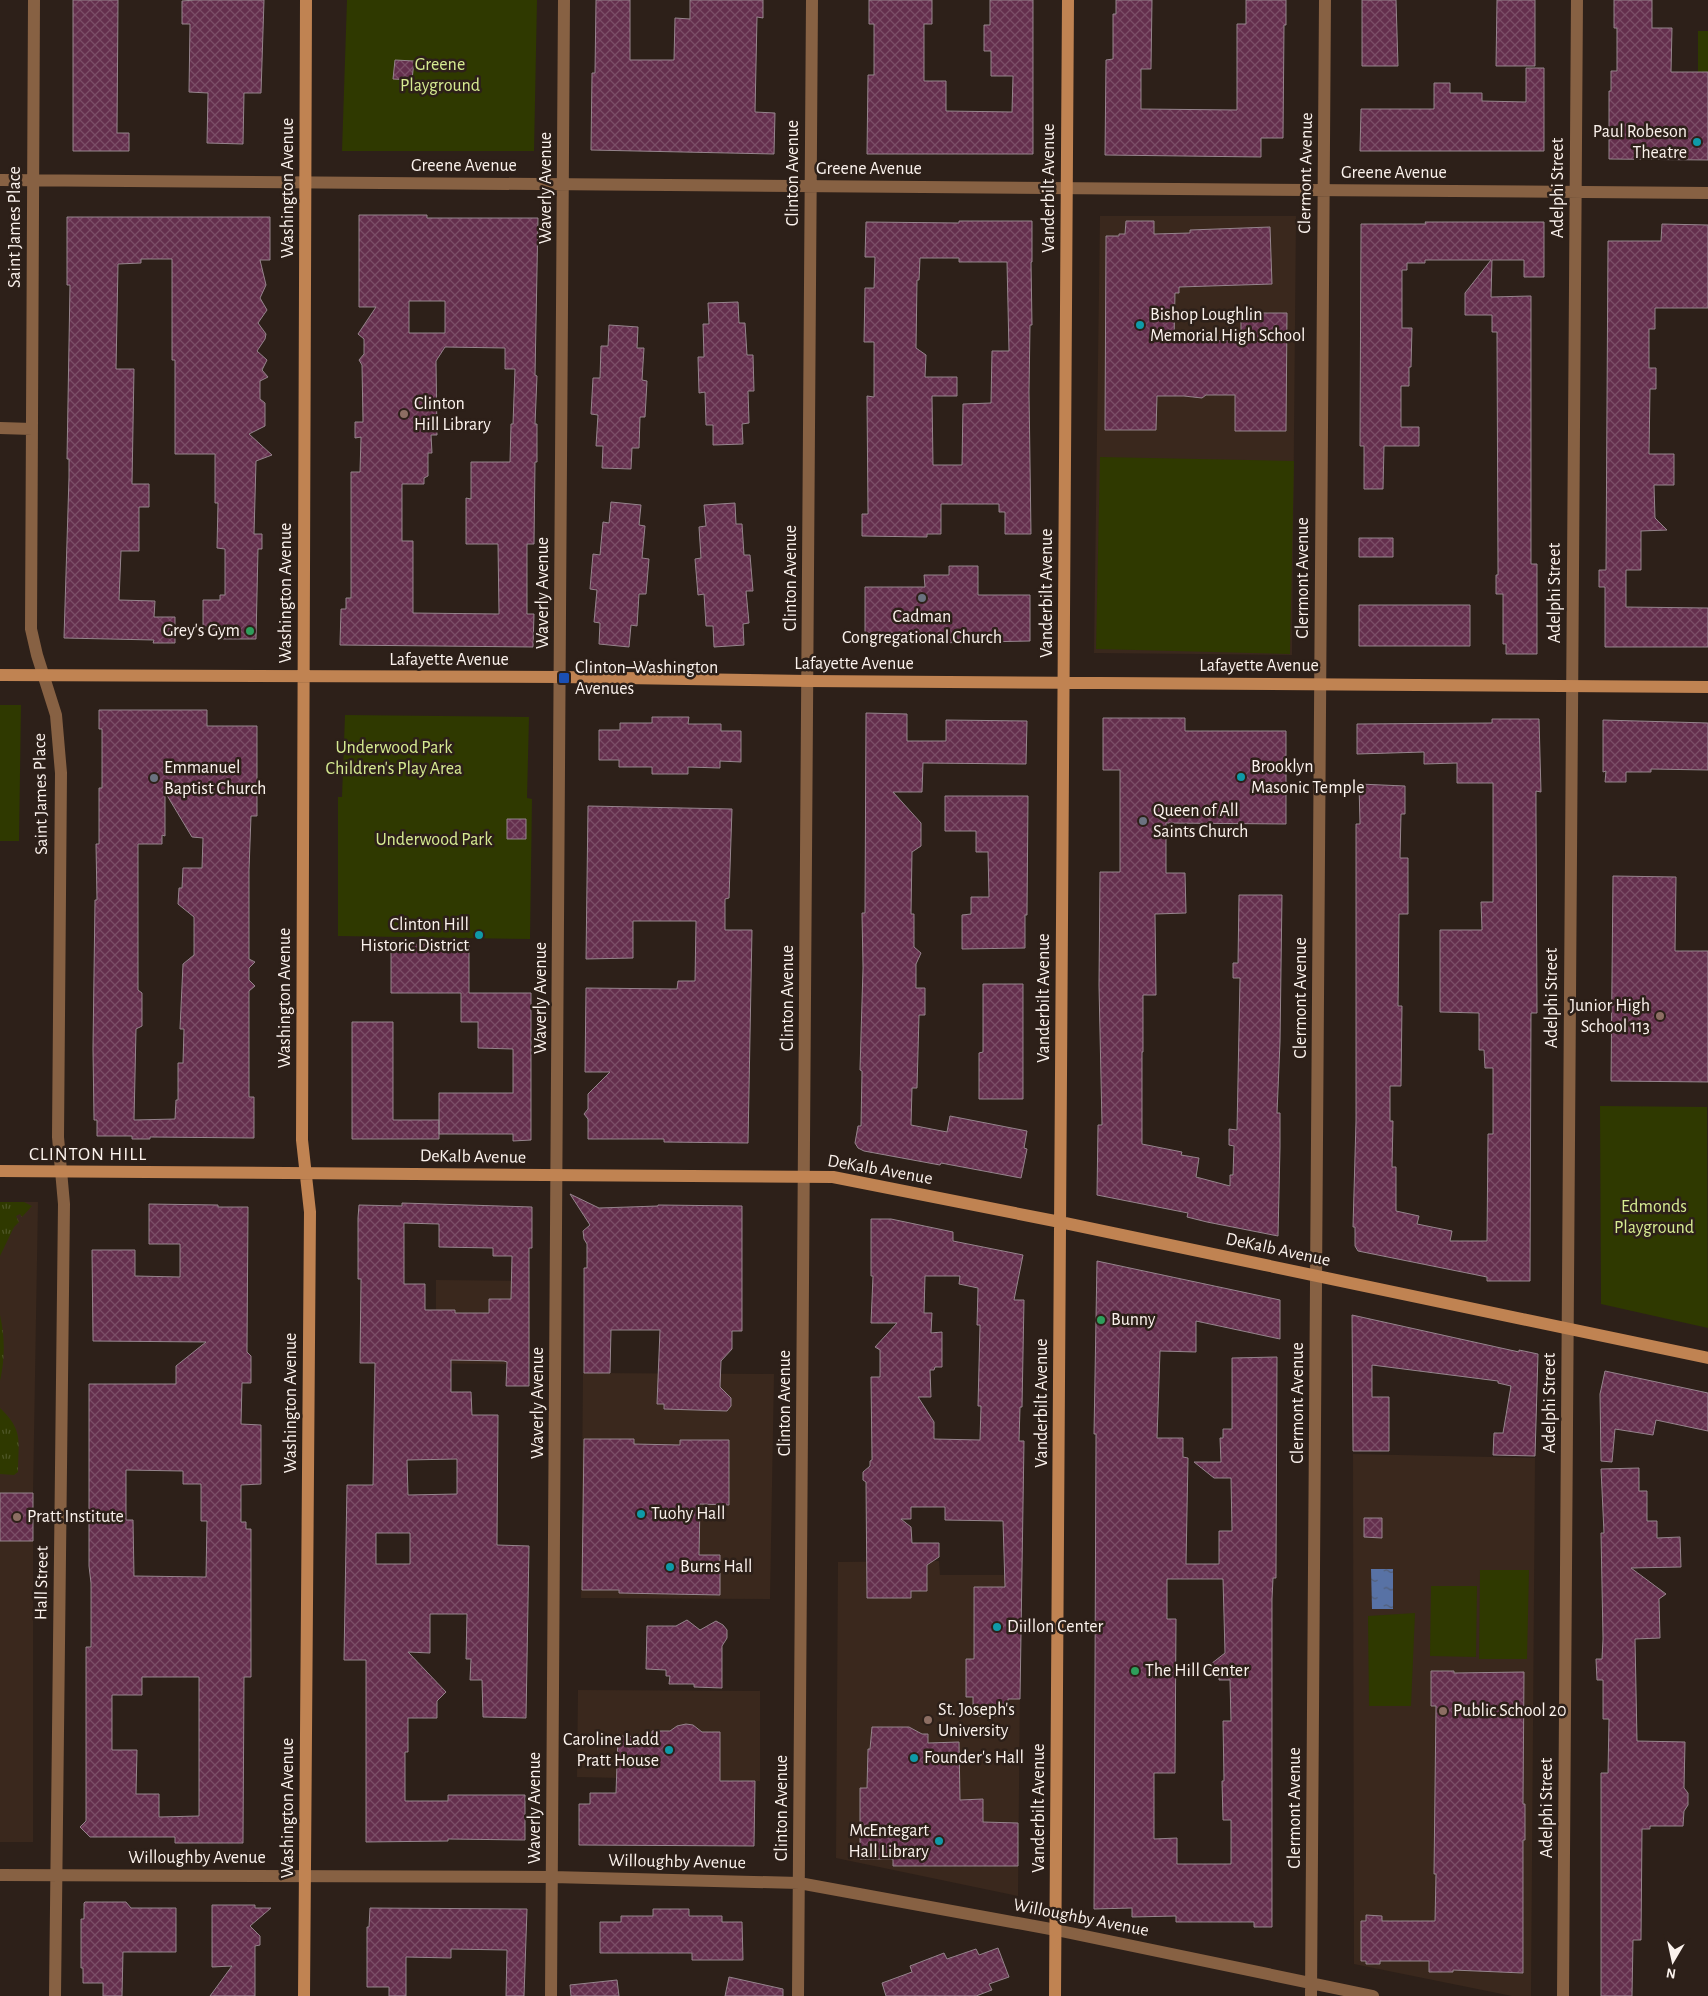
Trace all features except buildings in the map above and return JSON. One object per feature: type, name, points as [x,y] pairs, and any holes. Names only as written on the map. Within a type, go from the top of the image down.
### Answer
[{"type":"main road","name":"Washington Avenue","points":[[304,1996],[310,1222],[302,1140],[306,0]]},
{"type":"main road","name":"Vanderbilt Avenue","points":[[1055,1996],[1068,0]]},
{"type":"main road","name":"Lafayette Avenue","points":[[0,676],[560,677],[808,681],[1708,687]]},
{"type":"main road","name":"DeKalb Avenue","points":[[0,1171],[833,1177],[1060,1222],[1708,1358]]},
{"type":"street","name":"Saint James Place","points":[[34,0],[32,628],[43,676],[56,715],[61,773],[58,1137],[62,1171]]},
{"type":"street","name":"Waverly Avenue","points":[[551,1996],[564,0]]},
{"type":"street","name":"Clinton Avenue","points":[[798,1996],[812,0]]},
{"type":"street","name":"Clermont Avenue","points":[[1312,1990],[1325,0]]},
{"type":"street","name":"Adelphi Street","points":[[1563,1996],[1577,0]]},
{"type":"street","name":"Greene Avenue","points":[[0,180],[1708,192]]},
{"type":"street","points":[[0,428],[32,429]]},
{"type":"street","name":"Hall Street","points":[[55,1996],[64,1204],[62,1171]]},
{"type":"street","name":"Willoughby Avenue","points":[[0,1875],[552,1877],[799,1883],[1056,1930],[1312,1990],[1373,1996]]},
{"type":"shaded area","name":"Bishop Loughlin Memorial High School","points":[[1100,216],[1296,216],[1292,655],[1094,653]]},
{"type":"shaded area","name":"Pratt Institute","points":[[0,1202],[38,1202],[33,1493],[33,1842],[0,1842]]},
{"type":"shaded area","points":[[436,1280],[530,1281],[530,1364],[360,1363],[360,1316],[434,1317],[436,1310]]},
{"type":"shaded area","points":[[583,1373],[774,1374],[770,1599],[581,1598]]},
{"type":"shaded area","name":"Public School 20","points":[[1353,1454],[1535,1458],[1531,1996],[1512,1996],[1354,1964]]},
{"type":"shaded area","name":"St. Joseph's University","points":[[939,1561],[940,1575],[1021,1575],[1018,1896],[836,1858],[838,1562]]},
{"type":"shaded area","points":[[578,1690],[760,1691],[760,1781],[577,1777]]},
{"type":"green space","name":"Greene Playground","points":[[347,0],[537,0],[534,151],[342,151]]},
{"type":"green space","points":[[1698,31],[1708,31],[1708,72],[1698,72]]},
{"type":"green space","points":[[1100,457],[1294,461],[1290,654],[1096,649]]},
{"type":"green space","points":[[0,705],[21,705],[19,841],[0,841]]},
{"type":"green space","name":"Underwood Park","points":[[345,715],[529,717],[527,798],[532,799],[530,939],[338,936],[338,797],[342,797]]},
{"type":"green space","name":"Edmonds Playground","points":[[1600,1106],[1707,1107],[1708,1328],[1601,1304]]},
{"type":"green space","points":[[0,1202],[24,1202],[32,1206],[22,1217],[20,1214],[16,1216],[19,1222],[14,1227],[0,1256]]},
{"type":"green space","points":[[0,1315],[4,1348],[0,1381]]},
{"type":"green space","points":[[0,1408],[13,1423],[18,1437],[18,1472],[14,1475],[0,1474]]},
{"type":"green space","points":[[1480,1570],[1529,1570],[1527,1659],[1479,1659]]},
{"type":"green space","points":[[1431,1586],[1477,1586],[1476,1657],[1430,1656]]},
{"type":"green space","points":[[1415,1613],[1411,1706],[1369,1706],[1368,1616]]},
{"type":"water","points":[[1371,1569],[1393,1569],[1393,1609],[1372,1609]]},
{"type":"place","name":"Paul Robeson Theatre","points":[[1697,142]]},
{"type":"place","name":"Bishop Loughlin Memorial High School","points":[[1140,325]]},
{"type":"place","name":"Clinton Hill Library","points":[[404,414]]},
{"type":"place","name":"Cadman Congregational Church","points":[[922,598]]},
{"type":"place","name":"Grey's Gym","points":[[250,631]]},
{"type":"place","name":"Clinton–Washington Avenues","points":[[564,678]]},
{"type":"place","name":"Brooklyn Masonic Temple","points":[[1241,777]]},
{"type":"place","name":"Emmanuel Baptist Church","points":[[154,778]]},
{"type":"place","name":"Queen of All Saints Church","points":[[1143,821]]},
{"type":"place","name":"Clinton Hill Historic District","points":[[479,935]]},
{"type":"place","name":"Junior High School 113","points":[[1660,1016]]},
{"type":"place","name":"Bunny","points":[[1101,1320]]},
{"type":"place","name":"Tuohy Hall","points":[[641,1514]]},
{"type":"place","name":"Pratt Institute","points":[[17,1517]]},
{"type":"place","name":"Burns Hall","points":[[670,1567]]},
{"type":"place","name":"Diillon Center","points":[[997,1627]]},
{"type":"place","name":"The Hill Center","points":[[1135,1671]]},
{"type":"place","name":"Public School 20","points":[[1443,1711]]},
{"type":"place","name":"St. Joseph's University","points":[[928,1720]]},
{"type":"place","name":"Caroline Ladd Pratt House","points":[[669,1750]]},
{"type":"place","name":"Founder's Hall","points":[[914,1758]]},
{"type":"place","name":"McEntegart Hall Library","points":[[939,1841]]},
{"type":"district","name":"CLINTON HILL","points":[[88,1154]]},
{"type":"park label","name":"Underwood Park Children's Play Area","points":[[394,758]]}]
